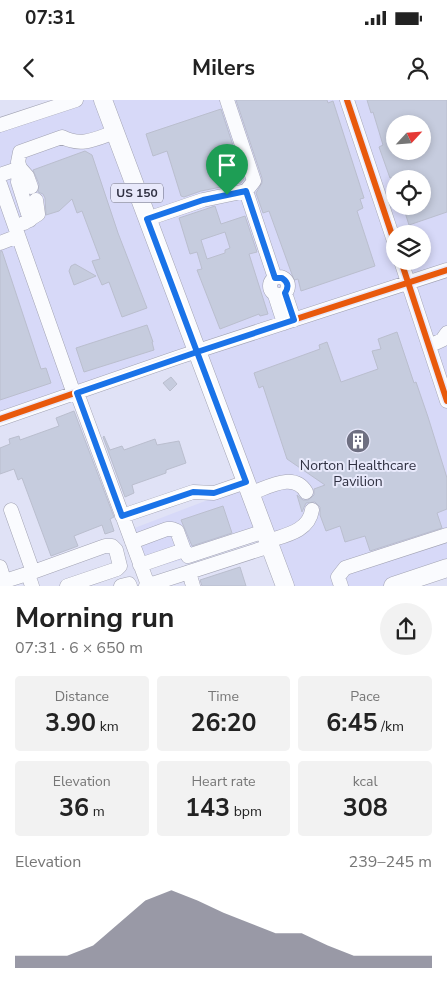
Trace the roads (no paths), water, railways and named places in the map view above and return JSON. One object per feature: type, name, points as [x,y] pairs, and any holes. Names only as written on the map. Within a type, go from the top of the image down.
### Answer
[{"type":"main road","name":"US 150","points":[[102,100],[286,586]]},
{"type":"main road","points":[[405,584],[447,568]]},
{"type":"street","points":[[0,125],[76,100]]},
{"type":"street","points":[[147,219],[203,200],[246,191],[254,182],[227,100]]},
{"type":"street","points":[[347,100],[389,225]]},
{"type":"street","points":[[0,243],[38,214],[34,194],[27,176],[20,168],[18,162],[20,152],[62,137],[81,143],[114,132]]},
{"type":"street","points":[[0,175],[20,168]]},
{"type":"street","points":[[20,168],[18,182],[30,220]]},
{"type":"street","points":[[0,184],[3,204],[16,231],[147,586],[189,572],[268,539],[304,527],[311,517],[312,510]]},
{"type":"street","points":[[246,191],[275,278],[269,286],[272,293],[280,294],[289,322]]},
{"type":"street","points":[[404,270],[447,401]]},
{"type":"street","points":[[0,418],[447,270]]},
{"type":"street","points":[[429,346],[442,340],[447,333]]},
{"type":"street","points":[[122,516],[193,492],[214,493],[290,481],[298,482],[306,492]]},
{"type":"street","points":[[11,510],[31,577]]},
{"type":"street","points":[[132,542],[172,529],[177,531],[188,556],[268,539]]},
{"type":"street","points":[[341,586],[338,576],[346,568],[447,535]]},
{"type":"street","points":[[0,567],[6,584],[31,577],[105,546],[112,546],[116,550],[120,566],[117,570],[67,586]]},
{"type":"street","points":[[140,565],[184,550]]},
{"type":"street","points":[[189,572],[193,586]]},
{"type":"street","points":[[121,586],[129,584],[130,586]]},
{"type":"place","name":"Norton Healthcare Pavilion","points":[[358,441]]}]
